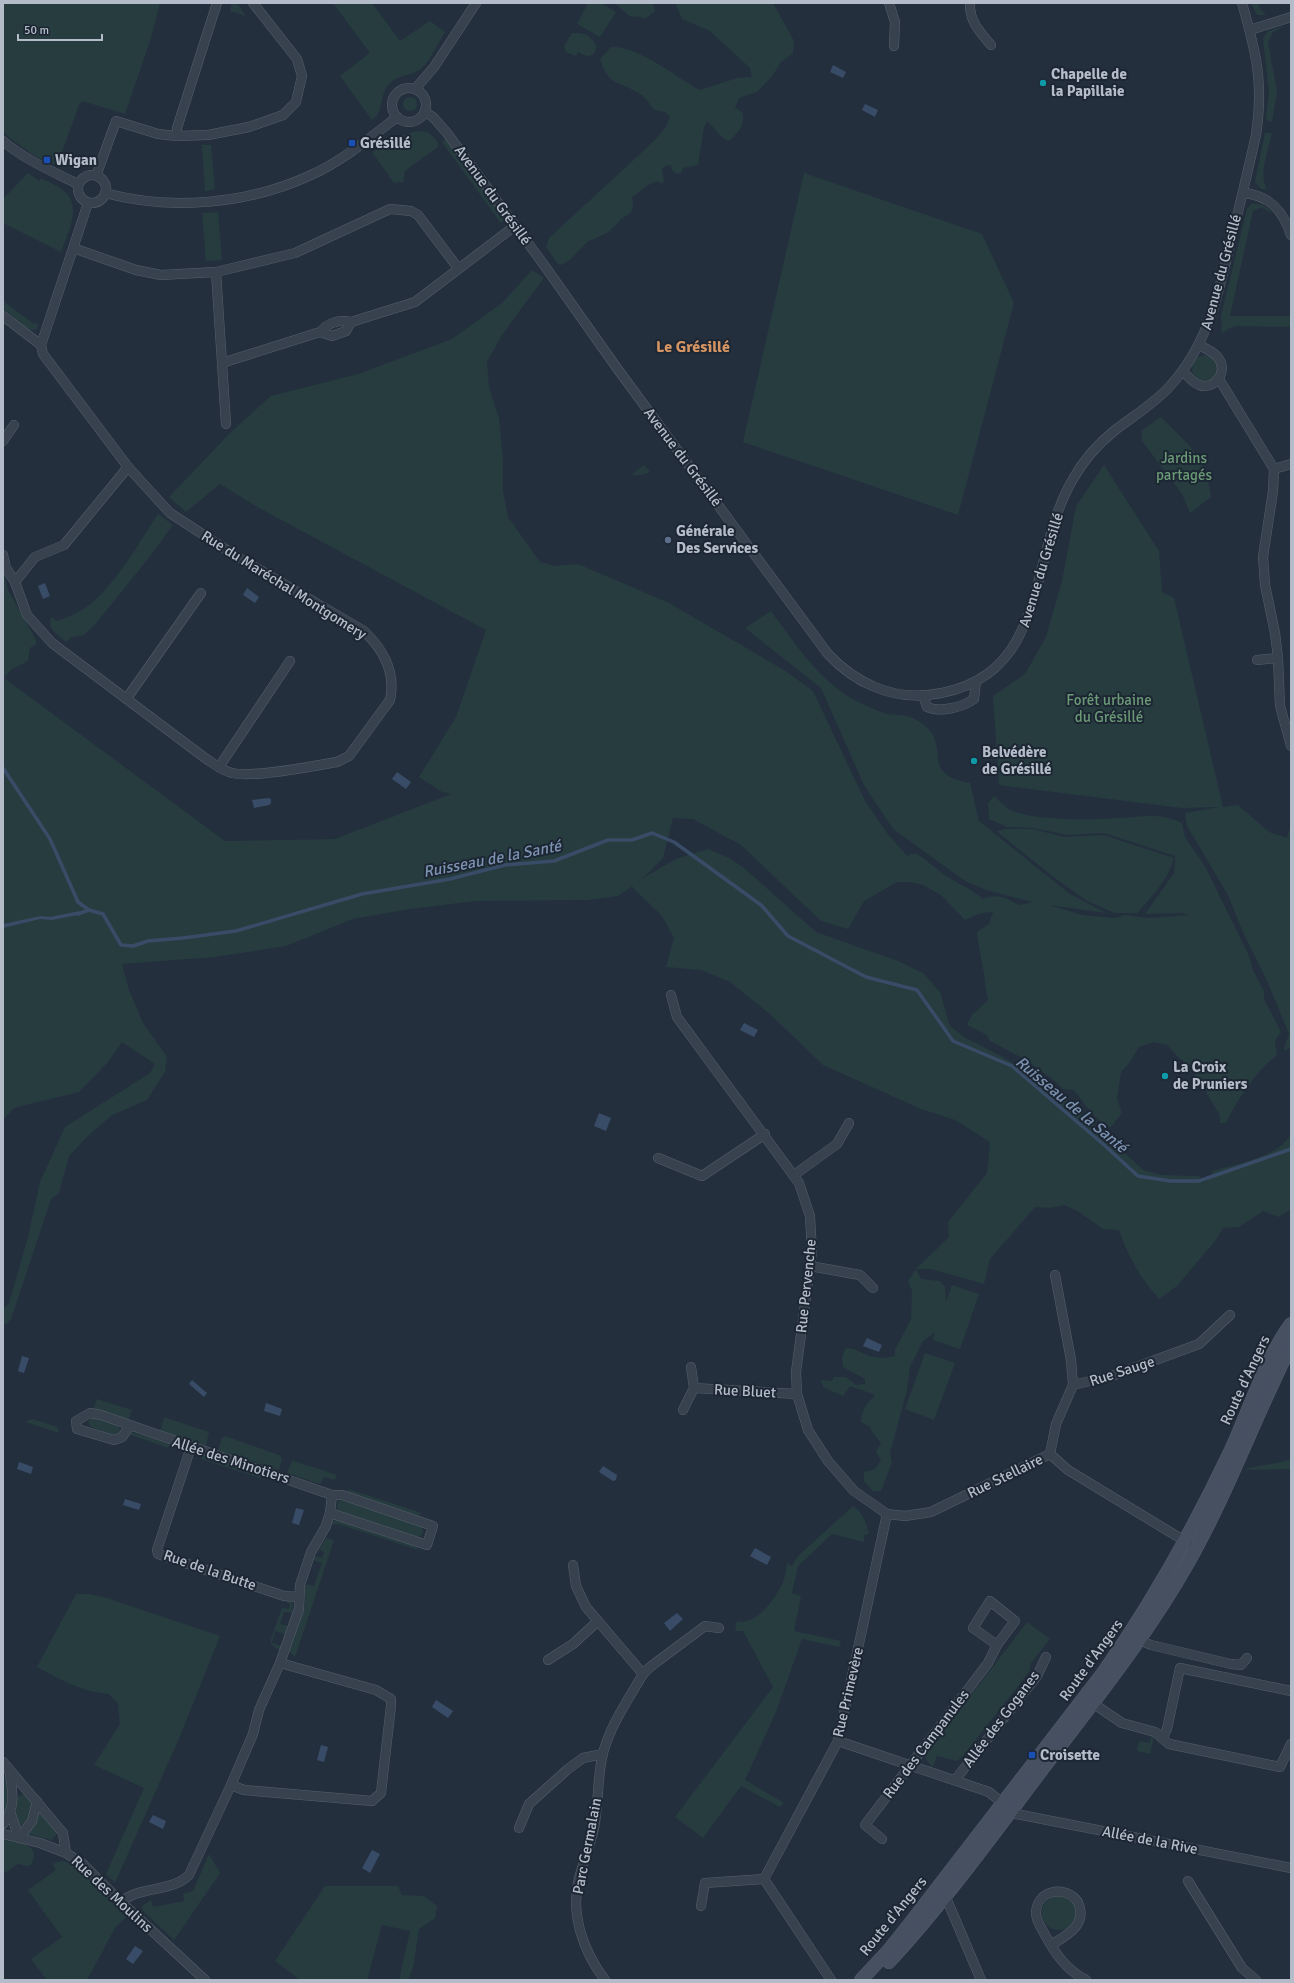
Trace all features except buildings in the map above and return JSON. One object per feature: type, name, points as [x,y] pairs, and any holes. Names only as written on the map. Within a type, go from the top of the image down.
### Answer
[{"type":"street","points":[[178,136],[177,128],[217,3]]},
{"type":"street","points":[[96,176],[116,121],[139,129],[178,136],[208,135],[249,127],[283,115],[296,102],[302,76],[297,59],[253,3]]},
{"type":"street","points":[[415,89],[434,66],[476,3]]},
{"type":"street","points":[[889,3],[895,22],[894,46]]},
{"type":"street","points":[[970,3],[971,18],[976,28],[991,45]]},
{"type":"street","name":"Avenue du Grésillé","points":[[425,112],[433,117],[447,133],[619,371],[828,654],[853,676],[875,687],[898,694],[923,695],[951,691],[976,681],[1005,657],[1021,636],[1035,597],[1056,515],[1077,472],[1097,447],[1116,429],[1152,403],[1170,387],[1183,371],[1199,344],[1211,319],[1256,135],[1259,106],[1258,68],[1250,30],[1242,3]]},
{"type":"street","points":[[1250,30],[1291,17]]},
{"type":"street","points":[[408,88],[415,89],[425,97],[427,106],[425,112],[415,121],[409,122],[397,117],[392,108],[394,98],[401,90],[408,88]]},
{"type":"street","points":[[105,193],[156,202],[211,202],[268,191],[312,175],[350,153],[397,117]]},
{"type":"street","points":[[3,141],[15,151],[39,166],[78,184]]},
{"type":"street","points":[[85,176],[96,176],[105,184],[105,193],[100,201],[88,203],[78,195],[78,184],[85,176]]},
{"type":"street","points":[[1242,193],[1261,196],[1275,205],[1284,216],[1291,235]]},
{"type":"street","points":[[40,345],[88,203]]},
{"type":"street","points":[[73,248],[136,270],[161,275],[216,272],[294,253],[390,209],[411,211],[418,216],[458,268]]},
{"type":"street","points":[[222,363],[320,332],[332,336],[346,331],[351,322],[415,302],[515,226]]},
{"type":"street","points":[[216,272],[226,424]]},
{"type":"street","name":"Rue du Maréchal Montgomery","points":[[3,316],[40,345],[43,354],[128,467],[158,501],[185,524],[364,631],[376,643],[385,657],[392,675],[390,700],[349,756],[337,762],[317,766],[256,773],[232,773],[205,758],[52,643],[27,615],[14,582],[6,568],[3,555]]},
{"type":"street","points":[[1183,371],[1193,381],[1203,386],[1214,383],[1219,379],[1222,368],[1219,358],[1199,344]]},
{"type":"street","points":[[1219,379],[1274,469],[1273,491],[1263,557],[1265,585],[1275,633],[1278,658],[1280,706],[1291,746]]},
{"type":"street","points":[[3,441],[14,425]]},
{"type":"street","points":[[1274,469],[1291,464]]},
{"type":"street","points":[[14,582],[35,557],[64,545],[128,467]]},
{"type":"street","points":[[127,698],[201,593]]},
{"type":"street","points":[[1256,660],[1278,658]]},
{"type":"street","points":[[219,767],[290,661]]},
{"type":"street","points":[[923,695],[927,708],[934,710],[961,705],[974,699],[976,681]]},
{"type":"street","name":"Rue Pervenche","points":[[671,995],[677,1017],[765,1134],[799,1183],[810,1216],[812,1251],[796,1372],[797,1394],[808,1430],[828,1461],[854,1491],[887,1514]]},
{"type":"street","points":[[794,1175],[837,1144],[849,1124]]},
{"type":"street","points":[[658,1158],[702,1176],[765,1134]]},
{"type":"street","points":[[810,1266],[860,1275],[872,1288]]},
{"type":"street","points":[[1055,1275],[1071,1360],[1073,1386]]},
{"type":"street","name":"Rue Sauge","points":[[1050,1454],[1056,1424],[1073,1386],[1112,1376],[1199,1344],[1230,1315]]},
{"type":"street","name":"Route d'Angers","points":[[1191,1544],[1272,1356],[1291,1324]]},
{"type":"street","name":"Route d'Angers","points":[[873,1980],[1089,1701],[1135,1638],[1191,1544],[1291,1345]]},
{"type":"street","name":"Rue Bluet","points":[[683,1410],[694,1388],[691,1367]]},
{"type":"street","name":"Rue Bluet","points":[[694,1388],[797,1394]]},
{"type":"street","name":"Allée des Minotiers","points":[[130,1426],[122,1437],[114,1440],[77,1429],[76,1421],[90,1413],[101,1415],[332,1495],[342,1495],[433,1526],[427,1545],[330,1513]]},
{"type":"street","name":"Rue de la Butte","points":[[192,1447],[157,1550],[158,1554],[284,1596],[299,1597]]},
{"type":"street","name":"Rue Stellaire","points":[[887,1514],[905,1516],[931,1512],[1050,1454],[1068,1470],[1191,1544]]},
{"type":"street","points":[[121,1902],[128,1896],[140,1891],[178,1884],[189,1875],[232,1785],[253,1734],[259,1710],[280,1662],[299,1609],[300,1585],[311,1552],[322,1534],[330,1513],[332,1495]]},
{"type":"street","name":"Rue Primevère","points":[[764,1879],[838,1741],[887,1514]]},
{"type":"street","points":[[574,1565],[576,1586],[586,1607],[643,1674]]},
{"type":"street","name":"Rue des Campanules","points":[[882,1839],[865,1825],[988,1663],[997,1645],[1015,1621],[990,1601],[972,1628],[997,1645]]},
{"type":"street","points":[[548,1660],[573,1644],[598,1621]]},
{"type":"street","name":"Parc Germalain","points":[[605,1980],[593,1964],[582,1937],[576,1909],[579,1879],[594,1827],[603,1754],[610,1730],[643,1674],[705,1626],[719,1628]]},
{"type":"street","points":[[1135,1638],[1151,1645],[1231,1664],[1241,1665],[1247,1658]]},
{"type":"street","name":"Allée des Goganes","points":[[955,1780],[1037,1676],[1046,1657]]},
{"type":"street","points":[[232,1785],[244,1790],[372,1801],[381,1793],[392,1706],[391,1699],[376,1690],[280,1662]]},
{"type":"street","points":[[1162,1738],[1168,1729],[1180,1668],[1291,1691]]},
{"type":"street","points":[[1089,1701],[1122,1723],[1155,1732],[1169,1744],[1280,1767],[1291,1744]]},
{"type":"street","name":"Allée de la Rive","points":[[838,1741],[989,1792],[1016,1814],[1291,1868]]},
{"type":"street","points":[[519,1828],[529,1804],[568,1769],[583,1758],[603,1754]]},
{"type":"street","points":[[3,1824],[10,1812],[13,1796],[6,1764]]},
{"type":"street","name":"Rue des Moulins","points":[[6,1764],[63,1833],[66,1852],[83,1864],[121,1902],[205,1980]]},
{"type":"street","points":[[13,1796],[20,1791],[27,1790]]},
{"type":"street","points":[[19,1837],[32,1821],[37,1801]]},
{"type":"street","points":[[10,1812],[19,1837]]},
{"type":"street","points":[[3,1834],[19,1837],[66,1852]]},
{"type":"street","points":[[701,1906],[704,1883],[764,1879],[831,1980]]},
{"type":"street","points":[[1188,1881],[1242,1968],[1256,1980]]},
{"type":"street","points":[[1051,1945],[1074,1930],[1081,1917],[1078,1902],[1066,1892],[1053,1891],[1040,1901],[1037,1906],[1038,1922],[1051,1945],[1061,1961],[1068,1968],[1086,1980]]},
{"type":"street","points":[[940,1893],[982,1980]]},
{"type":"street","name":"Route d'Angers","points":[[861,1980],[940,1893]]},
{"type":"green space","points":[[3,3],[160,3],[151,38],[125,114],[82,101],[79,105],[62,152],[89,161],[77,165],[66,166],[54,164],[32,154],[3,132]]},
{"type":"green space","points":[[232,3],[237,3],[246,16],[230,11]]},
{"type":"green space","points":[[333,3],[372,3],[400,41],[430,21],[445,32],[422,68],[414,73],[395,79],[388,85],[385,89],[380,109],[376,117],[372,120],[340,76],[370,53]]},
{"type":"green space","points":[[588,3],[601,3],[616,12],[600,37],[577,24]]},
{"type":"green space","points":[[615,3],[653,3],[655,11],[645,19],[641,17],[632,17]]},
{"type":"green space","points":[[675,3],[773,3],[794,41],[793,53],[781,62],[773,75],[757,92],[739,98],[735,108],[742,112],[743,121],[738,132],[729,141],[720,135],[707,121],[704,127],[698,165],[683,168],[681,173],[676,174],[672,170],[671,165],[665,166],[662,169],[664,181],[661,184],[658,181],[654,182],[632,197],[633,207],[631,213],[621,219],[607,233],[587,242],[570,260],[561,265],[557,263],[546,247],[549,238],[654,141],[666,127],[670,117],[665,112],[654,110],[642,95],[616,82],[607,75],[600,59],[611,47],[634,51],[657,63],[700,90],[737,78],[752,77],[750,68],[710,31],[682,19]]},
{"type":"green space","points":[[1251,3],[1258,3],[1266,15],[1257,15]]},
{"type":"green space","points":[[1286,26],[1273,32],[1268,42],[1277,92],[1272,122],[1266,120],[1269,93],[1263,38],[1268,31]]},
{"type":"green space","points":[[572,33],[584,34],[592,39],[596,46],[595,53],[590,56],[586,56],[578,52],[576,56],[566,52],[564,46]]},
{"type":"green space","points":[[410,97],[415,99],[417,104],[415,109],[410,111],[405,109],[403,104],[405,99]]},
{"type":"green space","points":[[417,131],[431,134],[439,146],[405,171],[403,182],[394,183],[372,152],[398,137]]},
{"type":"green space","points":[[1265,133],[1272,133],[1264,169],[1267,189],[1261,189],[1255,182]]},
{"type":"green space","points":[[446,139],[506,219],[501,223],[442,142]]},
{"type":"green space","points":[[202,145],[211,145],[215,189],[205,191]]},
{"type":"green space","points":[[28,173],[39,181],[41,178],[61,188],[69,196],[72,203],[72,220],[61,252],[3,223],[3,199]]},
{"type":"green space","points":[[804,173],[982,234],[1014,303],[958,515],[743,442]]},
{"type":"green space","points":[[1252,203],[1263,205],[1271,211],[1271,213],[1261,207],[1253,211],[1230,316],[1291,316],[1291,327],[1236,326],[1222,333],[1221,316],[1247,209]]},
{"type":"green space","points":[[218,212],[222,260],[206,261],[202,213]]},
{"type":"green space","points":[[532,270],[544,278],[502,335],[487,362],[489,387],[499,418],[503,460],[503,491],[508,517],[540,562],[555,566],[578,564],[669,603],[784,670],[813,691],[865,801],[887,833],[907,856],[915,853],[943,874],[983,899],[998,896],[1006,898],[1019,905],[1033,902],[986,890],[965,881],[893,829],[864,785],[821,688],[745,628],[771,611],[814,667],[835,687],[856,701],[882,713],[911,717],[924,725],[932,733],[936,742],[940,766],[945,773],[954,779],[970,783],[979,821],[1070,894],[1106,913],[1049,905],[1083,915],[1114,918],[1125,915],[1148,918],[1189,915],[1182,913],[1145,914],[1174,873],[1175,856],[1104,833],[1067,835],[1033,828],[1007,827],[989,819],[988,803],[994,796],[1010,810],[1021,814],[1034,816],[1064,819],[1107,819],[1158,816],[1182,823],[1185,837],[1206,868],[1249,956],[1253,970],[1264,991],[1264,999],[1281,1032],[1275,1041],[1277,1055],[1261,1070],[1248,1086],[1226,1123],[1220,1123],[1220,1115],[1207,1094],[1204,1080],[1198,1082],[1192,1067],[1179,1058],[1167,1045],[1154,1042],[1139,1047],[1130,1062],[1121,1072],[1117,1099],[1122,1113],[1110,1128],[1099,1121],[1074,1090],[1063,1089],[1055,1081],[1026,1060],[990,1041],[987,1035],[967,1025],[972,1015],[988,1000],[977,932],[989,924],[993,912],[981,913],[965,920],[941,895],[923,885],[911,882],[897,882],[864,901],[848,929],[821,921],[741,845],[693,819],[673,818],[663,858],[643,878],[676,859],[708,849],[731,859],[744,868],[816,932],[898,961],[923,973],[940,992],[950,1026],[964,1037],[1003,1057],[1050,1087],[1071,1103],[1143,1170],[1162,1175],[1199,1176],[1202,1183],[1210,1179],[1213,1171],[1258,1158],[1280,1147],[1287,1140],[1291,1132],[1291,1210],[1278,1217],[1263,1211],[1239,1227],[1223,1228],[1216,1240],[1177,1286],[1159,1299],[1135,1266],[1119,1230],[1103,1229],[1079,1212],[1065,1205],[1049,1208],[1035,1207],[990,1259],[984,1284],[931,1269],[916,1269],[949,1237],[948,1222],[987,1173],[990,1142],[955,1120],[921,1109],[823,1065],[771,1015],[730,982],[701,970],[666,967],[674,938],[662,916],[632,887],[634,885],[618,896],[587,900],[476,901],[410,909],[353,919],[286,946],[215,957],[122,964],[129,990],[143,1023],[167,1057],[165,1072],[147,1100],[112,1115],[89,1135],[69,1156],[59,1193],[51,1199],[11,1319],[6,1324],[3,1324],[3,1309],[9,1303],[28,1237],[40,1182],[65,1127],[150,1073],[155,1064],[122,1042],[108,1062],[79,1092],[14,1108],[3,1120],[3,568],[8,590],[36,640],[36,644],[30,648],[28,661],[12,669],[4,678],[225,841],[335,839],[451,794],[442,792],[419,777],[456,717],[486,630],[259,508],[220,484],[186,512],[169,497],[231,432],[271,396],[358,374],[452,339],[502,303]]},
{"type":"green space","points":[[3,301],[34,324],[38,323],[37,329],[31,330],[27,328],[3,309]]},
{"type":"green space","points":[[1205,355],[1214,359],[1218,368],[1214,377],[1205,381],[1196,377],[1192,368],[1196,359]]},
{"type":"green space","name":"Jardins partagés","points":[[1161,417],[1194,452],[1205,471],[1209,483],[1211,497],[1190,513],[1182,494],[1142,441],[1142,430]]},
{"type":"green space","points":[[644,465],[650,472],[642,475],[631,475]]},
{"type":"green space","name":"Forêt urbaine du Grésillé","points":[[1104,465],[1159,551],[1162,592],[1174,598],[1223,807],[1238,805],[1269,832],[1287,838],[1291,824],[1291,1047],[1285,1051],[1284,1048],[1289,1034],[1268,983],[1242,930],[1228,895],[1187,826],[1185,813],[1219,807],[1182,808],[999,785],[993,696],[1025,674],[1046,637],[1062,581],[1076,506]]},
{"type":"green space","points":[[158,514],[173,525],[97,622],[84,635],[72,637],[66,642],[54,632],[50,625],[51,617],[57,621],[79,612],[95,600],[125,565]]},
{"type":"green space","points":[[1006,829],[1033,829],[1064,837],[1104,835],[1174,858],[1172,866],[1164,881],[1138,913],[1115,913],[1087,901],[1052,876],[996,831]]},
{"type":"green space","points":[[916,1269],[921,1279],[940,1281],[945,1287],[946,1302],[952,1285],[979,1294],[960,1349],[933,1340],[935,1332],[923,1341],[910,1367],[907,1390],[890,1453],[892,1462],[881,1491],[873,1491],[864,1482],[864,1472],[875,1469],[881,1461],[876,1451],[881,1443],[870,1427],[861,1422],[865,1407],[875,1395],[850,1386],[843,1396],[823,1387],[821,1380],[832,1381],[834,1377],[846,1377],[856,1385],[865,1384],[865,1379],[843,1367],[842,1357],[846,1348],[854,1349],[869,1356],[883,1358],[895,1356],[895,1350],[911,1319],[912,1291],[908,1281]]},
{"type":"green space","points":[[925,1353],[955,1363],[934,1420],[905,1409]]},
{"type":"green space","points":[[97,1399],[132,1410],[128,1421],[93,1409]]},
{"type":"green space","points":[[92,1417],[118,1424],[120,1432],[113,1435],[91,1427],[88,1422]]},
{"type":"green space","points":[[164,1417],[209,1432],[206,1446],[160,1431]]},
{"type":"green space","points":[[32,1419],[57,1427],[59,1433],[25,1422]]},
{"type":"green space","points":[[136,1433],[170,1444],[168,1448],[128,1434]]},
{"type":"green space","points":[[225,1436],[279,1455],[282,1458],[279,1470],[218,1450],[222,1438]]},
{"type":"green space","points":[[202,1455],[261,1474],[260,1478],[201,1459]]},
{"type":"green space","points":[[1291,1459],[1291,1469],[1245,1470],[1248,1468]]},
{"type":"green space","points":[[292,1461],[337,1475],[335,1480],[324,1477],[320,1484],[287,1473]]},
{"type":"green space","points":[[348,1489],[422,1513],[417,1516],[347,1493]]},
{"type":"green space","points":[[340,1500],[422,1525],[423,1533],[420,1536],[414,1537],[338,1512],[337,1504]]},
{"type":"green space","points":[[853,1506],[862,1515],[867,1526],[869,1534],[864,1535],[864,1542],[832,1534],[798,1566],[792,1593],[801,1596],[794,1631],[841,1641],[839,1647],[802,1639],[776,1712],[745,1780],[784,1803],[780,1807],[741,1786],[703,1838],[675,1817],[773,1687],[743,1631],[735,1631],[737,1621],[744,1622],[759,1615],[772,1601],[781,1586],[787,1563],[792,1566],[798,1556]]},
{"type":"green space","points":[[336,1519],[416,1545],[418,1550],[338,1524],[331,1524]]},
{"type":"green space","points":[[326,1538],[334,1540],[295,1657],[289,1651],[305,1605],[305,1584],[314,1586],[322,1563],[313,1560],[316,1556],[322,1558],[324,1552],[319,1549]]},
{"type":"green space","points":[[76,1594],[89,1594],[107,1598],[220,1636],[181,1734],[115,1883],[106,1874],[144,1788],[94,1765],[120,1724],[118,1703],[109,1694],[81,1688],[63,1681],[37,1667]]},
{"type":"green space","points":[[287,1600],[291,1600],[293,1604],[292,1613],[284,1612],[280,1624],[288,1626],[285,1634],[275,1631],[272,1643],[281,1646],[279,1650],[271,1644],[271,1639],[282,1608],[289,1609],[290,1604],[286,1602]]},
{"type":"green space","points":[[1027,1622],[1050,1639],[1031,1663],[1029,1672],[963,1756],[957,1761],[937,1756],[933,1767],[931,1766],[925,1758],[926,1750],[934,1744]]},
{"type":"green space","points":[[1151,1735],[1154,1736],[1150,1754],[1137,1751],[1139,1741],[1150,1743]]},
{"type":"green space","points":[[3,1773],[8,1800],[6,1810],[3,1815]]},
{"type":"green space","points":[[25,1793],[32,1800],[32,1815],[20,1828],[16,1816],[16,1804],[18,1796]]},
{"type":"green space","points":[[39,1810],[55,1829],[56,1835],[52,1840],[28,1834]]},
{"type":"green space","points":[[3,1838],[27,1845],[31,1848],[34,1852],[34,1858],[31,1865],[27,1866],[18,1864],[3,1874]]},
{"type":"green space","points":[[209,1854],[220,1873],[174,1940],[143,1911],[142,1906],[151,1900],[153,1907],[184,1901],[183,1894],[193,1891]]},
{"type":"green space","points":[[61,1861],[69,1863],[77,1868],[104,1893],[126,1917],[115,1928],[87,1980],[47,1980],[31,1959],[62,1937],[28,1890],[56,1870],[52,1864]]},
{"type":"green space","points":[[325,1886],[398,1886],[402,1895],[424,1896],[437,1906],[435,1918],[419,1929],[413,1968],[408,1980],[399,1980],[410,1931],[382,1925],[367,1980],[300,1980],[275,1961]]},
{"type":"green space","points":[[1062,1896],[1071,1901],[1075,1906],[1075,1920],[1071,1925],[1066,1929],[1056,1930],[1052,1929],[1043,1920],[1042,1910],[1043,1906],[1052,1897]]},
{"type":"water","points":[[833,65],[846,72],[843,78],[830,72]]},
{"type":"water","points":[[865,104],[878,110],[875,117],[862,110]]},
{"type":"water","points":[[45,583],[50,596],[43,599],[38,586]]},
{"type":"water","points":[[247,588],[259,597],[255,603],[243,595]]},
{"type":"water","points":[[397,772],[411,782],[406,789],[392,779]]},
{"type":"water","points":[[271,799],[271,803],[269,805],[254,808],[252,800]]},
{"type":"water","points":[[80,911],[83,914],[52,920],[40,919],[3,928],[3,924],[41,916],[50,917]]},
{"type":"water","points":[[744,1023],[758,1030],[754,1037],[740,1030]]},
{"type":"water","points":[[599,1113],[611,1118],[606,1131],[594,1126]]},
{"type":"water","points":[[867,1338],[882,1345],[879,1352],[863,1346]]},
{"type":"water","points":[[22,1356],[29,1358],[24,1373],[18,1371]]},
{"type":"water","points":[[192,1380],[207,1393],[204,1397],[189,1384]]},
{"type":"water","points":[[266,1403],[282,1409],[280,1416],[264,1411]]},
{"type":"water","points":[[19,1462],[33,1467],[31,1474],[17,1469]]},
{"type":"water","points":[[603,1466],[617,1475],[616,1480],[613,1481],[599,1472]]},
{"type":"water","points":[[125,1499],[141,1504],[139,1510],[123,1505]]},
{"type":"water","points":[[296,1508],[304,1510],[299,1525],[292,1523]]},
{"type":"water","points":[[755,1548],[771,1557],[767,1565],[750,1556]]},
{"type":"water","points":[[677,1613],[683,1619],[670,1631],[664,1623]]},
{"type":"water","points":[[436,1700],[453,1711],[448,1718],[432,1707]]},
{"type":"water","points":[[321,1745],[328,1747],[324,1762],[317,1760]]},
{"type":"water","points":[[153,1815],[166,1821],[163,1829],[149,1822]]},
{"type":"water","points":[[372,1850],[380,1854],[370,1873],[362,1868]]},
{"type":"water","points":[[135,1946],[143,1951],[133,1964],[126,1959]]},
{"type":"waterway","points":[[3,768],[50,839],[78,902],[89,910]]},
{"type":"waterway","name":"Ruisseau de la Santé","points":[[78,914],[89,910],[103,914],[121,945],[133,946],[148,941],[236,931],[362,894],[450,879],[505,865],[554,861],[608,840],[632,840],[652,833],[674,842],[761,905],[788,936],[866,977],[917,990],[953,1041],[1012,1066],[1138,1176],[1170,1181],[1199,1181],[1291,1149]]},
{"type":"place","name":"Chapelle de la Papillaie","points":[[1043,83]]},
{"type":"place","name":"Grésillé","points":[[352,143]]},
{"type":"place","name":"Wigan","points":[[47,160]]},
{"type":"place","name":"Générale Des Services","points":[[668,540]]},
{"type":"place","name":"Belvédère de Grésillé","points":[[974,761]]},
{"type":"place","name":"La Croix de Pruniers","points":[[1165,1076]]},
{"type":"place","name":"Croisette","points":[[1032,1755]]},
{"type":"district","name":"Le Grésillé","points":[[693,346]]}]
